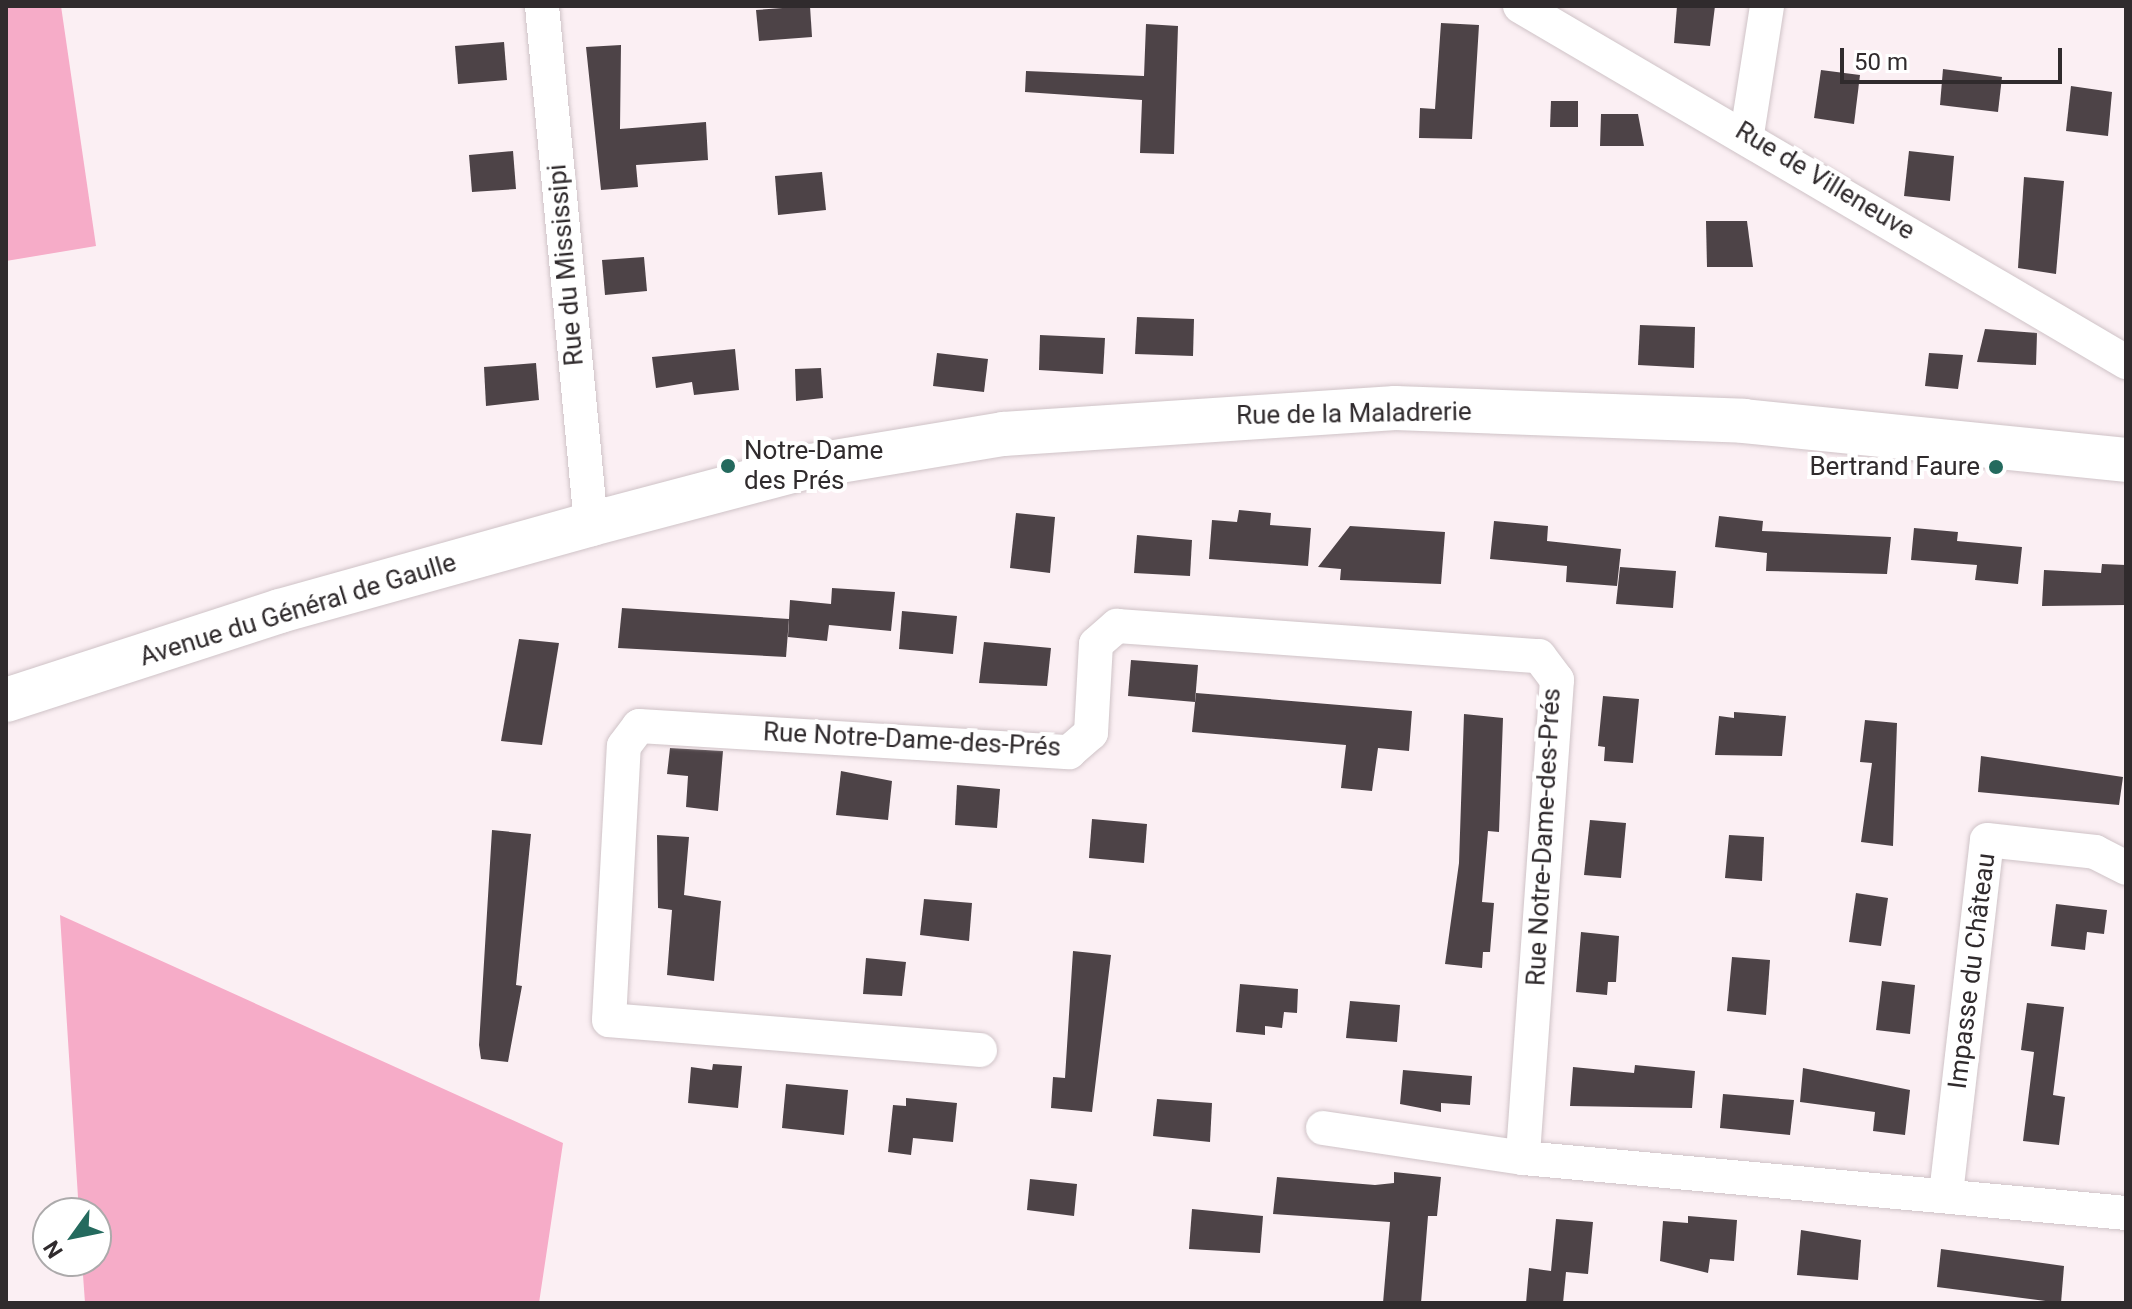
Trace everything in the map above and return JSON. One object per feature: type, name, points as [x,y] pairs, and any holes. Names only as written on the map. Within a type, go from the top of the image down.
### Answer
[{"type":"main road","name":"Rue de la Maladrerie","points":[[591,524],[810,466],[1003,434],[1395,408],[1744,421],[2126,460]]},
{"type":"main road","name":"Avenue du Général de Gaulle","points":[[6,700],[280,611],[591,524]]},
{"type":"street","name":"Rue du Mississipi","points":[[542,6],[591,524]]},
{"type":"street","name":"Rue de Villeneuve","points":[[1520,6],[1747,134],[2126,362]]},
{"type":"street","points":[[1747,134],[1767,6]]},
{"type":"street","name":"Rue Notre-Dame-des-Prés","points":[[980,1050],[609,1020],[624,746],[639,726],[1069,752],[1091,733],[1096,644],[1117,626],[1539,656],[1557,680],[1523,1158]]},
{"type":"street","name":"Impasse du Château","points":[[1946,1194],[1987,840],[2095,852],[2126,868]]},
{"type":"street","points":[[1323,1128],[1523,1158],[1946,1194],[2126,1213]]},
{"type":"shaded area","points":[[6,6],[61,6],[96,246],[6,261]]},
{"type":"shaded area","points":[[60,915],[563,1143],[539,1303],[85,1303],[83,1277],[112,1277],[112,1197],[78,1197]]},
{"type":"building","points":[[810,6],[812,37],[759,41],[756,10]]},
{"type":"building","points":[[1677,6],[1715,6],[1710,46],[1674,43]]},
{"type":"building","points":[[1441,23],[1479,25],[1472,139],[1419,138],[1420,108],[1435,109]]},
{"type":"building","points":[[1146,24],[1178,26],[1174,154],[1140,153],[1142,100],[1025,92],[1026,71],[1144,76]]},
{"type":"building","points":[[504,42],[507,80],[458,84],[455,46]]},
{"type":"building","points":[[621,45],[620,129],[706,122],[708,160],[636,165],[638,187],[601,190],[586,47]]},
{"type":"building","points":[[1943,69],[2002,77],[1998,112],[1940,105]]},
{"type":"building","points":[[1821,70],[1860,75],[1854,124],[1814,118]]},
{"type":"building","points":[[2071,86],[2112,92],[2108,136],[2066,131]]},
{"type":"building","points":[[1551,101],[1578,101],[1578,127],[1550,127]]},
{"type":"building","points":[[1601,114],[1638,114],[1644,146],[1600,146]]},
{"type":"building","points":[[513,151],[516,189],[472,192],[469,155]]},
{"type":"building","points":[[1909,151],[1954,156],[1950,201],[1904,196]]},
{"type":"building","points":[[822,172],[826,210],[778,215],[775,176]]},
{"type":"building","points":[[2024,177],[2064,181],[2056,274],[2018,268]]},
{"type":"building","points":[[1706,221],[1747,221],[1753,267],[1707,267]]},
{"type":"building","points":[[644,257],[647,291],[605,295],[602,260]]},
{"type":"building","points":[[1137,317],[1194,319],[1193,356],[1135,354]]},
{"type":"building","points":[[1640,325],[1695,327],[1694,368],[1638,365]]},
{"type":"building","points":[[1985,329],[2037,333],[2036,365],[1977,362]]},
{"type":"building","points":[[1040,335],[1105,338],[1103,374],[1039,370]]},
{"type":"building","points":[[735,349],[739,390],[694,395],[692,382],[656,388],[652,357]]},
{"type":"building","points":[[937,353],[988,359],[984,392],[933,386]]},
{"type":"building","points":[[1929,353],[1963,355],[1958,389],[1925,386]]},
{"type":"building","points":[[536,363],[539,400],[486,406],[484,367]]},
{"type":"building","points":[[821,368],[823,398],[796,401],[795,369]]},
{"type":"building","points":[[1239,510],[1271,513],[1270,525],[1311,528],[1308,566],[1209,559],[1212,520],[1237,522]]},
{"type":"building","points":[[1016,513],[1055,517],[1050,573],[1010,568]]},
{"type":"building","points":[[1719,516],[1763,521],[1762,531],[1891,537],[1887,574],[1766,571],[1767,553],[1715,547]]},
{"type":"building","points":[[1494,521],[1548,526],[1547,541],[1621,549],[1617,586],[1566,582],[1567,566],[1490,559]]},
{"type":"building","points":[[1350,526],[1445,532],[1441,584],[1340,580],[1341,569],[1318,567]]},
{"type":"building","points":[[1914,528],[1958,532],[1957,541],[2022,547],[2018,584],[1975,580],[1977,565],[1911,560]]},
{"type":"building","points":[[1137,535],[1192,540],[1190,576],[1134,573]]},
{"type":"building","points":[[2102,564],[2126,565],[2126,605],[2042,606],[2044,570],[2101,573]]},
{"type":"building","points":[[1620,567],[1676,571],[1673,608],[1616,604]]},
{"type":"building","points":[[832,588],[895,592],[891,631],[829,625],[827,641],[788,637],[790,600],[831,604]]},
{"type":"building","points":[[622,608],[789,619],[786,657],[618,648]]},
{"type":"building","points":[[902,611],[957,616],[953,654],[899,649]]},
{"type":"building","points":[[519,639],[559,643],[542,745],[501,741]]},
{"type":"building","points":[[984,642],[1051,648],[1047,686],[979,683]]},
{"type":"building","points":[[1131,660],[1198,665],[1195,702],[1128,696]]},
{"type":"building","points":[[1196,693],[1412,711],[1409,751],[1378,748],[1372,791],[1341,788],[1346,745],[1192,732]]},
{"type":"building","points":[[1603,696],[1639,699],[1633,763],[1604,761],[1605,747],[1598,746]]},
{"type":"building","points":[[1734,712],[1786,716],[1782,756],[1715,755],[1719,716],[1734,718]]},
{"type":"building","points":[[1464,714],[1503,718],[1499,832],[1488,831],[1482,902],[1494,903],[1490,952],[1483,952],[1482,968],[1445,964],[1459,863]]},
{"type":"building","points":[[1865,720],[1897,723],[1893,846],[1861,842],[1872,763],[1860,762]]},
{"type":"building","points":[[670,748],[723,751],[718,811],[686,807],[688,776],[667,774]]},
{"type":"building","points":[[1981,756],[2123,777],[2119,805],[1978,792]]},
{"type":"building","points":[[841,771],[892,781],[888,820],[836,815]]},
{"type":"building","points":[[957,785],[1000,789],[997,828],[955,825]]},
{"type":"building","points":[[1092,819],[1147,824],[1144,863],[1089,858]]},
{"type":"building","points":[[1590,820],[1626,823],[1621,878],[1584,875]]},
{"type":"building","points":[[492,830],[531,834],[516,985],[522,986],[508,1062],[481,1059],[479,1045]]},
{"type":"building","points":[[657,835],[689,837],[684,895],[721,901],[714,981],[667,975],[672,910],[658,908]]},
{"type":"building","points":[[1729,835],[1764,837],[1762,881],[1725,878]]},
{"type":"building","points":[[1856,893],[1888,898],[1881,946],[1849,942]]},
{"type":"building","points":[[924,899],[972,903],[969,941],[920,935]]},
{"type":"building","points":[[2056,904],[2107,910],[2104,934],[2087,932],[2085,950],[2051,946]]},
{"type":"building","points":[[1581,932],[1619,936],[1616,982],[1608,982],[1607,995],[1576,992]]},
{"type":"building","points":[[1073,951],[1111,955],[1092,1112],[1051,1108],[1053,1077],[1065,1078]]},
{"type":"building","points":[[1732,957],[1770,960],[1766,1015],[1727,1011]]},
{"type":"building","points":[[866,958],[906,962],[902,996],[863,994]]},
{"type":"building","points":[[1882,981],[1915,985],[1910,1034],[1876,1030]]},
{"type":"building","points":[[1240,984],[1298,989],[1297,1013],[1284,1012],[1282,1028],[1265,1026],[1265,1035],[1236,1032]]},
{"type":"building","points":[[1350,1001],[1400,1005],[1397,1042],[1346,1038]]},
{"type":"building","points":[[2027,1003],[2064,1007],[2053,1095],[2065,1097],[2059,1145],[2023,1141],[2034,1052],[2021,1050]]},
{"type":"building","points":[[713,1064],[742,1066],[738,1108],[688,1103],[691,1067],[712,1070]]},
{"type":"building","points":[[1635,1065],[1695,1071],[1692,1108],[1570,1106],[1573,1067],[1634,1073]]},
{"type":"building","points":[[1803,1068],[1910,1090],[1905,1135],[1873,1131],[1875,1112],[1800,1102]]},
{"type":"building","points":[[1403,1070],[1472,1076],[1470,1105],[1441,1103],[1441,1112],[1400,1104]]},
{"type":"building","points":[[786,1084],[848,1090],[844,1135],[782,1128]]},
{"type":"building","points":[[1723,1094],[1794,1100],[1790,1135],[1720,1128]]},
{"type":"building","points":[[906,1098],[957,1103],[953,1142],[913,1138],[911,1155],[888,1152],[893,1105],[906,1106]]},
{"type":"building","points":[[1157,1099],[1212,1103],[1210,1142],[1153,1136]]},
{"type":"building","points":[[1394,1172],[1441,1177],[1437,1216],[1428,1216],[1421,1303],[1383,1303],[1390,1222],[1273,1214],[1277,1177],[1375,1185],[1394,1183]]},
{"type":"building","points":[[1030,1179],[1077,1184],[1074,1216],[1027,1210]]},
{"type":"building","points":[[1192,1209],[1263,1216],[1260,1253],[1189,1249]]},
{"type":"building","points":[[1688,1216],[1737,1220],[1734,1261],[1710,1259],[1708,1273],[1660,1261],[1663,1221],[1688,1223]]},
{"type":"building","points":[[1556,1219],[1593,1222],[1588,1274],[1566,1272],[1563,1303],[1526,1303],[1529,1268],[1551,1271]]},
{"type":"building","points":[[1801,1230],[1861,1240],[1858,1280],[1797,1275]]},
{"type":"building","points":[[1941,1249],[2064,1266],[2061,1303],[1937,1287]]},
{"type":"place","name":"Notre-Dame des Prés","points":[[728,466]]},
{"type":"place","name":"Bertrand Faure","points":[[1996,467]]}]
